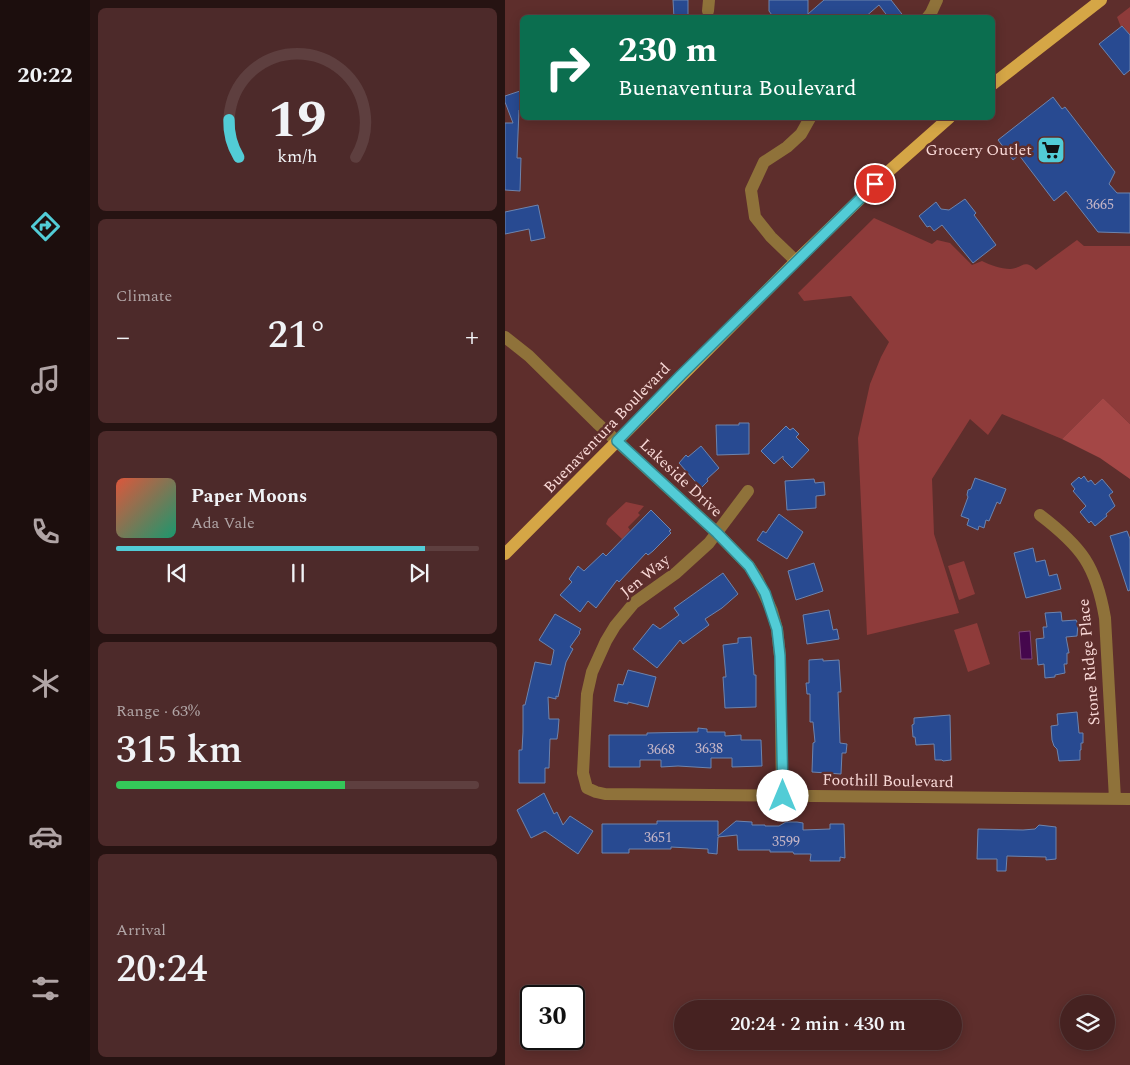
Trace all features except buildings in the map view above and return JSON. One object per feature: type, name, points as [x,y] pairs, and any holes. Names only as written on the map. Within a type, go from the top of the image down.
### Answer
[{"type":"main road","points":[[995,82],[1101,0]]},
{"type":"main road","name":"Buenaventura Boulevard","points":[[505,554],[796,261],[889,171],[947,120]]},
{"type":"street","points":[[929,15],[937,0]]},
{"type":"street","points":[[796,261],[771,237],[755,216],[751,190],[764,162],[787,147],[801,134],[808,120]]},
{"type":"street","name":"Lakeside Drive","points":[[505,337],[529,356],[617,441],[717,533],[749,566],[765,593],[775,620],[780,656],[783,796]]},
{"type":"street","name":"Jen Way","points":[[587,788],[583,773],[587,694],[592,672],[606,641],[615,626],[635,603],[676,573],[709,543],[748,491]]},
{"type":"street","name":"Stone Ridge Place","points":[[1040,515],[1057,528],[1083,556],[1096,578],[1101,596],[1105,618],[1115,799]]},
{"type":"street","name":"Foothill Boulevard","points":[[587,788],[605,794],[1130,799]]},
{"type":"shaded area","points":[[1130,7],[1130,35],[1123,26],[1121,27],[1117,17]]},
{"type":"shaded area","points":[[874,218],[932,244],[937,240],[950,243],[972,265],[982,261],[1007,269],[1026,264],[1036,270],[1077,240],[1084,246],[1130,246],[1130,424],[1103,398],[1062,439],[1002,414],[988,435],[970,419],[932,479],[934,534],[959,613],[867,635],[858,438],[870,384],[889,342],[851,296],[804,301],[798,293]]},
{"type":"shaded area","points":[[1103,398],[1130,424],[1130,479],[1100,458],[1062,439]]},
{"type":"shaded area","points":[[626,502],[644,506],[638,513],[640,515],[628,527],[630,530],[622,539],[606,524],[608,519]]},
{"type":"shaded area","points":[[964,561],[975,594],[959,600],[948,566]]},
{"type":"shaded area","points":[[977,623],[990,664],[968,672],[954,630]]},
{"type":"shaded area","points":[[1030,631],[1032,659],[1021,659],[1019,632]]},
{"type":"place","name":"Grocery Outlet","points":[[1051,150]]},
{"type":"route","points":[[783,796],[780,656],[777,629],[765,593],[749,566],[717,533],[617,441],[681,375],[875,184]]}]
